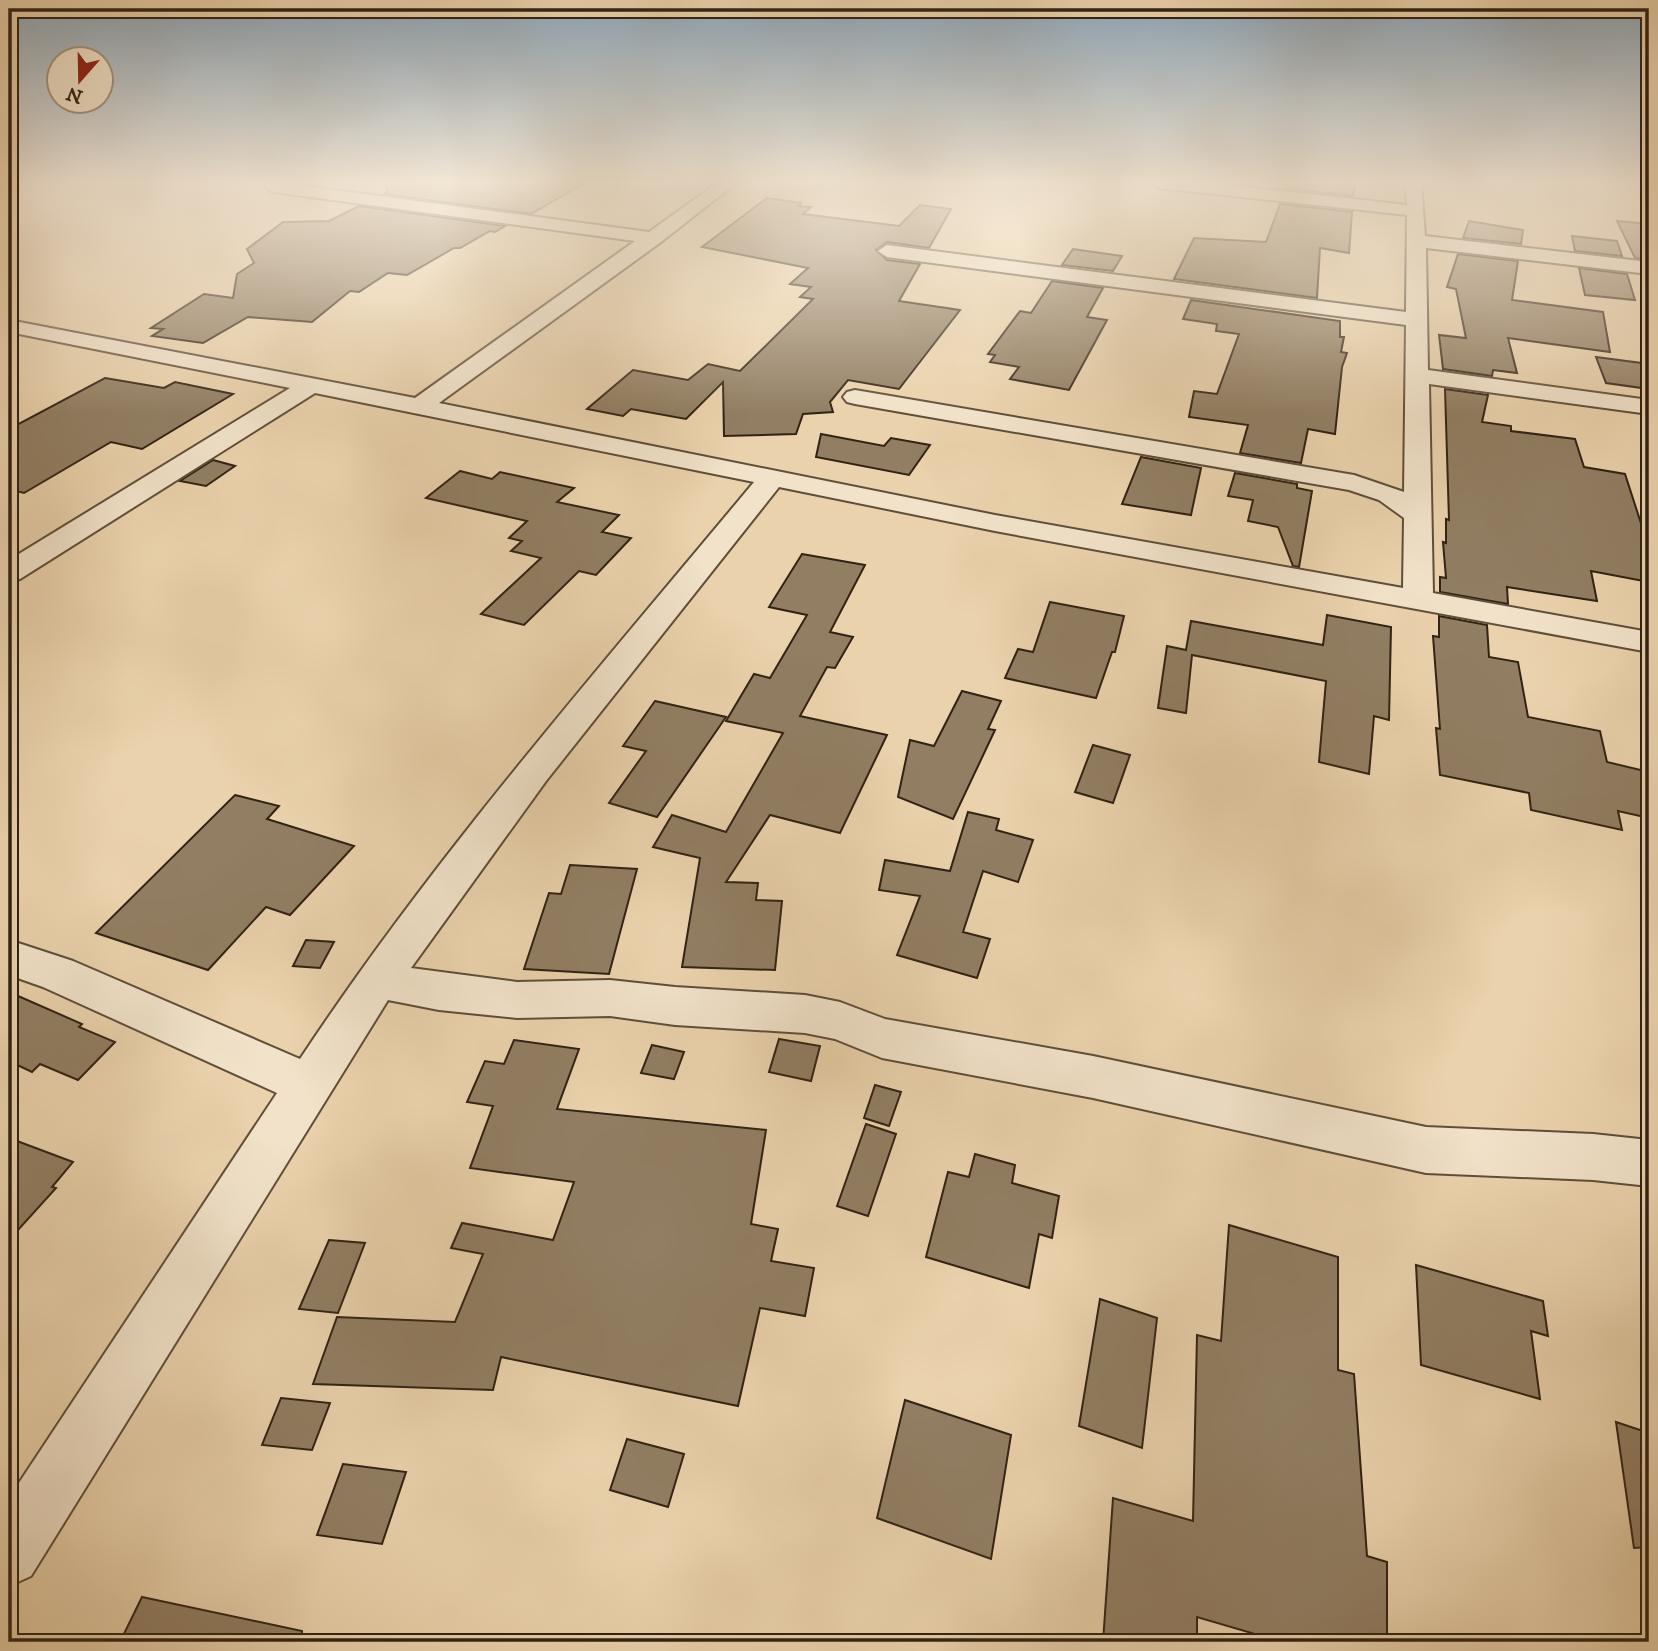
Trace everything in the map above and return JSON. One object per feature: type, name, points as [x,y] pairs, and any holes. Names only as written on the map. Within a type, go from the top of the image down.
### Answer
[{"type":"street","points":[[419,406],[623,260]]},
{"type":"street","points":[[956,260],[1417,320]]},
{"type":"street","points":[[1417,260],[1418,600]]},
{"type":"street","points":[[1581,260],[1649,268]]},
{"type":"street","points":[[9,326],[995,523],[1649,642]]},
{"type":"street","points":[[1417,375],[1649,407]]},
{"type":"street","points":[[9,573],[309,386]]},
{"type":"street","points":[[855,397],[1354,484],[1389,494],[1418,515]]},
{"type":"street","points":[[9,1554],[308,1085],[378,980],[533,772],[771,479]]},
{"type":"street","points":[[9,957],[58,974],[308,1085]]},
{"type":"street","points":[[378,980],[439,992],[517,1000],[610,998],[675,1006],[805,1014],[840,1021],[882,1038],[1093,1077],[1426,1150],[1475,1155],[1608,1157],[1649,1163]]},
{"type":"building","points":[[253,260],[433,260],[407,275],[388,273],[359,292],[350,291],[312,322],[248,317],[203,343],[152,336],[163,329],[151,328],[204,294],[233,298],[237,274],[254,263]]},
{"type":"building","points":[[768,260],[887,260],[920,264],[899,301],[960,310],[899,389],[848,380],[830,402],[833,412],[803,414],[796,434],[724,436],[723,382],[686,419],[631,409],[623,416],[587,409],[633,370],[688,380],[708,364],[740,371],[813,299],[800,297],[811,287],[790,284],[808,268]]},
{"type":"building","points":[[1065,260],[1120,260],[1113,271],[1062,265]]},
{"type":"building","points":[[1183,260],[1319,260],[1317,298],[1174,279]]},
{"type":"building","points":[[1456,260],[1518,261],[1512,300],[1603,312],[1610,352],[1508,338],[1517,373],[1493,370],[1492,376],[1443,369],[1439,335],[1466,338],[1456,289],[1447,287]]},
{"type":"building","points":[[1579,268],[1627,274],[1635,300],[1585,295]]},
{"type":"building","points":[[1052,281],[1103,288],[1087,317],[1107,320],[1069,390],[1010,379],[1019,367],[990,362],[995,355],[988,354],[1020,311],[1031,313]]},
{"type":"building","points":[[1191,300],[1340,321],[1340,337],[1344,337],[1341,352],[1347,353],[1342,367],[1335,434],[1308,429],[1301,463],[1240,453],[1248,425],[1189,417],[1194,391],[1217,394],[1239,334],[1216,331],[1217,324],[1183,319]]},
{"type":"building","points":[[1596,357],[1649,364],[1649,389],[1606,383]]},
{"type":"building","points":[[105,378],[164,388],[175,382],[233,394],[142,449],[111,442],[24,493],[9,489],[9,429]]},
{"type":"building","points":[[1445,389],[1488,395],[1482,422],[1511,426],[1511,431],[1575,439],[1584,467],[1625,474],[1649,548],[1649,582],[1591,571],[1597,601],[1507,587],[1508,604],[1440,592],[1440,577],[1446,578],[1443,542],[1446,543],[1446,519],[1449,520]]},
{"type":"building","points":[[821,434],[884,446],[891,438],[930,445],[909,475],[816,457]]},
{"type":"building","points":[[1141,457],[1201,468],[1191,515],[1122,504]]},
{"type":"building","points":[[213,460],[235,466],[206,486],[180,481]]},
{"type":"building","points":[[460,471],[492,479],[500,472],[574,488],[557,502],[619,515],[602,532],[631,538],[596,575],[579,571],[524,625],[481,614],[541,558],[511,551],[522,541],[509,538],[527,521],[426,498]]},
{"type":"building","points":[[1235,473],[1297,484],[1297,488],[1312,491],[1299,567],[1293,566],[1278,527],[1248,521],[1253,500],[1228,496]]},
{"type":"building","points":[[802,554],[865,565],[830,632],[853,637],[835,668],[827,667],[800,716],[887,735],[840,833],[770,815],[726,882],[758,883],[756,900],[782,901],[775,970],[682,967],[700,858],[653,847],[672,815],[726,832],[783,733],[726,721],[754,674],[770,678],[807,615],[769,607]]},
{"type":"building","points":[[1050,602],[1124,616],[1115,652],[1112,652],[1096,698],[1005,678],[1018,649],[1033,652]]},
{"type":"building","points":[[1327,615],[1391,627],[1389,720],[1374,716],[1369,774],[1319,762],[1326,681],[1192,655],[1186,713],[1158,708],[1167,646],[1186,650],[1191,621],[1323,645]]},
{"type":"building","points":[[1439,616],[1487,625],[1489,657],[1518,662],[1528,717],[1600,731],[1607,762],[1649,772],[1649,818],[1618,811],[1622,830],[1531,810],[1529,793],[1440,775],[1436,728],[1440,729],[1433,636],[1439,637]]},
{"type":"building","points":[[962,691],[1001,701],[988,729],[995,730],[953,819],[898,797],[910,740],[934,746]]},
{"type":"building","points":[[655,701],[726,717],[657,817],[609,803],[646,751],[623,746]]},
{"type":"building","points":[[1093,745],[1130,755],[1113,803],[1075,792]]},
{"type":"building","points":[[235,795],[279,806],[267,819],[354,846],[290,915],[266,907],[208,970],[96,933]]},
{"type":"building","points":[[968,812],[999,819],[996,830],[1033,840],[1018,882],[983,871],[963,932],[990,939],[977,978],[897,955],[920,896],[879,890],[885,860],[950,871]]},
{"type":"building","points":[[570,865],[637,869],[609,974],[524,969],[549,893],[561,894]]},
{"type":"building","points":[[306,940],[334,942],[320,968],[293,966]]},
{"type":"building","points":[[9,992],[82,1024],[79,1027],[115,1042],[78,1080],[40,1064],[32,1072],[9,1061]]},
{"type":"building","points":[[779,1039],[820,1046],[811,1081],[769,1072]]},
{"type":"building","points":[[514,1040],[579,1049],[557,1109],[766,1130],[751,1224],[778,1229],[771,1261],[814,1268],[805,1316],[760,1308],[738,1406],[501,1357],[493,1390],[313,1384],[337,1317],[455,1322],[483,1254],[451,1248],[462,1223],[553,1240],[574,1182],[470,1168],[493,1106],[467,1102],[485,1061],[504,1064]]},
{"type":"building","points":[[652,1045],[684,1052],[674,1079],[641,1073]]},
{"type":"building","points":[[875,1085],[901,1092],[889,1126],[864,1118]]},
{"type":"building","points":[[866,1124],[896,1134],[868,1216],[837,1206]]},
{"type":"building","points":[[9,1138],[73,1162],[52,1187],[56,1188],[9,1240]]},
{"type":"building","points":[[975,1154],[1015,1165],[1012,1183],[1059,1196],[1052,1238],[1039,1234],[1029,1288],[926,1257],[948,1172],[969,1177]]},
{"type":"building","points":[[1229,1225],[1338,1257],[1338,1370],[1354,1374],[1367,1556],[1387,1562],[1387,1642],[1282,1642],[1197,1617],[1197,1642],[1103,1642],[1113,1498],[1193,1521],[1197,1335],[1221,1341]]},
{"type":"building","points":[[329,1240],[365,1243],[338,1313],[299,1309]]},
{"type":"building","points":[[1416,1265],[1543,1301],[1548,1336],[1531,1331],[1540,1399],[1421,1365]]},
{"type":"building","points":[[1100,1299],[1157,1318],[1142,1448],[1079,1426]]},
{"type":"building","points":[[281,1398],[330,1403],[312,1450],[262,1445]]},
{"type":"building","points":[[905,1400],[1011,1435],[991,1559],[877,1518]]},
{"type":"building","points":[[1616,1422],[1649,1433],[1649,1547],[1634,1548]]},
{"type":"building","points":[[627,1439],[684,1454],[668,1507],[610,1490]]},
{"type":"building","points":[[343,1464],[406,1472],[382,1544],[317,1535]]},
{"type":"building","points":[[142,1597],[302,1631],[301,1642],[120,1642]]}]
